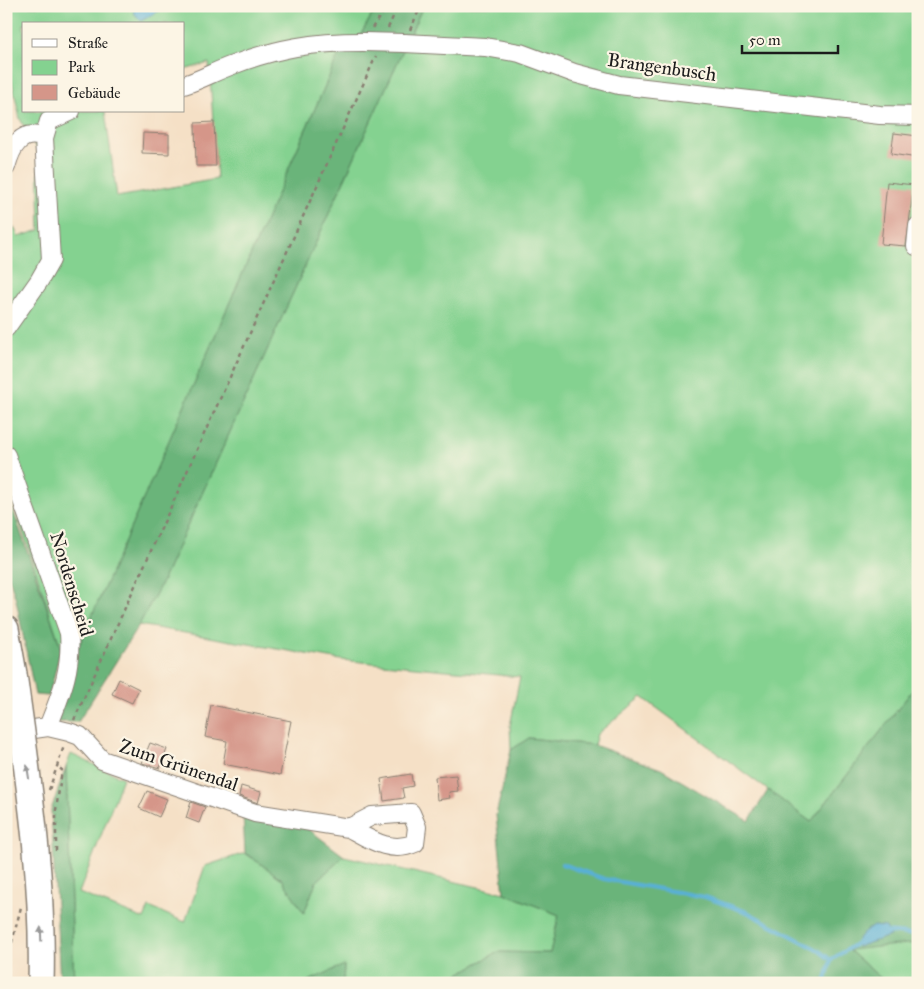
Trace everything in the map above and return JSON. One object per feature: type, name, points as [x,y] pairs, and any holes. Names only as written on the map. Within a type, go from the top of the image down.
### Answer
[{"type":"highway","points":[[6,629],[32,794],[39,879],[41,983]]},
{"type":"street","points":[[185,85],[230,66],[289,48],[320,42],[363,42]]},
{"type":"street","name":"Brangenbusch","points":[[363,42],[485,47],[520,53],[574,73],[619,85],[880,115],[918,116]]},
{"type":"street","points":[[6,167],[11,150],[22,137],[47,129],[70,112]]},
{"type":"street","points":[[6,328],[39,281],[50,260],[47,129]]},
{"type":"street","points":[[916,246],[918,226]]},
{"type":"street","name":"Nordenscheid","points":[[6,455],[69,633],[71,655],[68,676],[48,727]]},
{"type":"street","name":"Zum Grünendal","points":[[6,729],[13,732],[48,727],[80,736],[102,760],[191,793],[255,814],[349,828]]},
{"type":"path","points":[[363,42],[387,6]]},
{"type":"path","points":[[386,33],[398,6]]},
{"type":"path","points":[[404,43],[421,6]]},
{"type":"path","points":[[74,720],[378,50]]},
{"type":"green space","points":[[6,6],[377,6],[360,36],[339,54],[76,652],[61,648],[6,480],[6,230],[15,228],[18,237],[40,230],[38,151],[20,119],[6,54]]},
{"type":"green space","points":[[377,6],[423,6],[162,582],[139,625],[78,722],[55,722],[76,652],[339,54],[360,36]]},
{"type":"green space","points":[[423,6],[918,6],[918,683],[811,822],[642,697],[597,734],[594,745],[529,738],[511,750],[510,726],[520,677],[341,660],[139,625],[162,582]]},
{"type":"green space","points":[[6,490],[61,648],[49,696],[35,695],[16,600],[6,567]]},
{"type":"green space","points":[[918,683],[918,943],[849,950],[886,983],[442,983],[498,952],[550,953],[559,915],[504,893],[496,815],[511,750],[529,738],[594,745],[661,769],[749,821],[768,790],[811,822]]},
{"type":"green space","points":[[71,754],[123,778],[79,893],[144,919],[149,907],[185,922],[205,866],[245,853],[282,879],[304,913],[316,882],[344,856],[504,893],[559,915],[550,953],[498,952],[442,983],[343,983],[344,966],[304,983],[74,983],[66,767]]},
{"type":"green space","points":[[66,767],[74,983],[60,983],[51,810]]},
{"type":"green space","points":[[243,815],[307,828],[344,856],[316,882],[304,913],[282,879],[245,853]]},
{"type":"green space","points":[[918,943],[918,983],[886,983],[848,949]]},
{"type":"green space","points":[[344,965],[343,983],[304,983]]},
{"type":"water","points":[[133,6],[168,6],[141,21],[134,13]]},
{"type":"water","points":[[873,926],[886,927],[890,936],[857,947],[859,937]]},
{"type":"building","points":[[214,122],[216,166],[196,166],[195,123]]},
{"type":"building","points":[[143,133],[169,134],[169,154],[142,153]]},
{"type":"building","points":[[894,133],[918,136],[918,158],[891,154]]},
{"type":"building","points":[[887,182],[914,185],[906,246],[881,244]]},
{"type":"building","points":[[119,679],[139,689],[132,703],[112,694]]},
{"type":"building","points":[[211,705],[291,721],[280,775],[223,764],[227,741],[205,737]]},
{"type":"building","points":[[150,743],[167,749],[160,768],[142,763]]},
{"type":"building","points":[[411,774],[413,786],[402,788],[404,798],[384,801],[381,779]]},
{"type":"building","points":[[456,775],[458,791],[449,792],[450,798],[437,800],[435,777]]},
{"type":"building","points":[[241,786],[261,792],[258,803],[239,796]]},
{"type":"building","points":[[147,791],[167,799],[159,817],[139,808]]},
{"type":"building","points":[[191,802],[205,807],[199,823],[186,818]]},
{"type":"waterway","points":[[562,864],[604,879],[705,897],[747,912],[818,950],[831,960]]},
{"type":"waterway","points":[[885,932],[918,935]]},
{"type":"waterway","points":[[825,983],[831,960],[860,941]]}]
